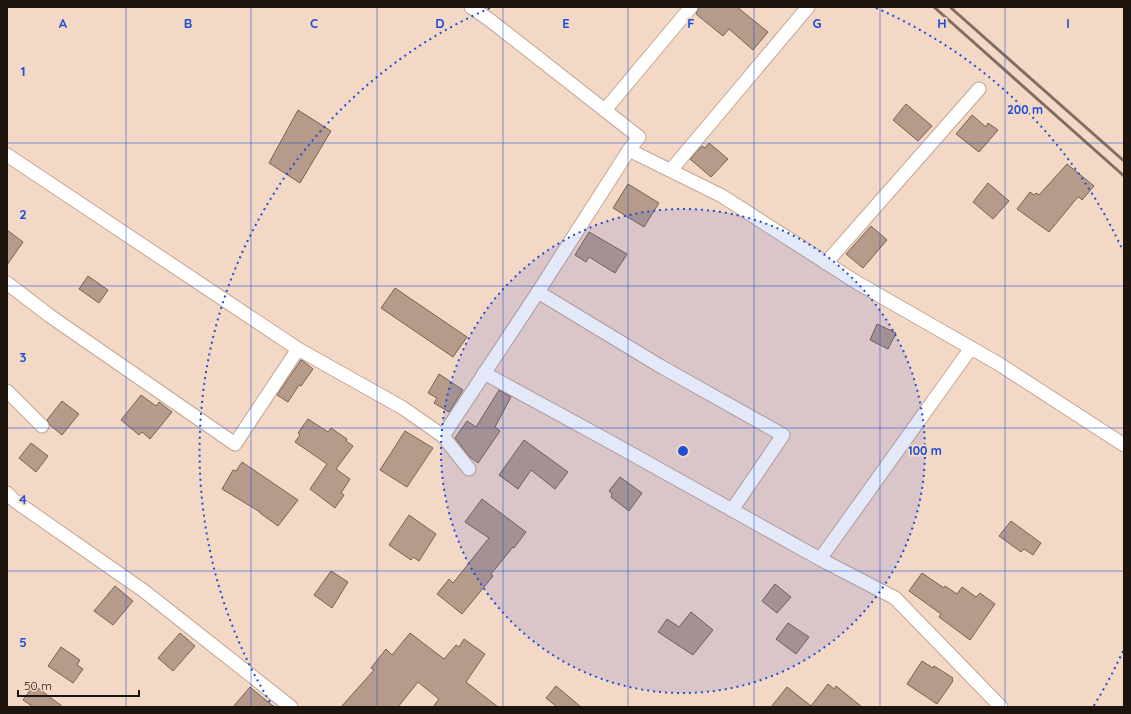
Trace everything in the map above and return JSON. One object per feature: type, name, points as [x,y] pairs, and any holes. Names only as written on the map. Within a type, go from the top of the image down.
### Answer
[{"type":"street","points":[[443,436],[629,150],[639,137],[471,7]]},
{"type":"street","points":[[605,110],[691,7]]},
{"type":"street","points":[[671,170],[808,7]]},
{"type":"street","points":[[826,262],[979,89]]},
{"type":"street","points":[[629,150],[722,196],[856,282],[999,364],[1124,445]]},
{"type":"street","points":[[7,155],[298,348],[403,408],[443,436],[469,469]]},
{"type":"street","points":[[7,283],[50,316],[235,444],[298,348]]},
{"type":"street","points":[[538,292],[660,366],[783,435],[732,510]]},
{"type":"street","points":[[820,559],[971,348]]},
{"type":"street","points":[[484,373],[820,559],[895,598],[1001,707]]},
{"type":"street","points":[[7,391],[42,426]]},
{"type":"street","points":[[7,493],[15,501],[144,591],[291,707]]},
{"type":"building","points":[[699,7],[737,7],[768,32],[753,50],[729,29],[723,36],[696,14]]},
{"type":"building","points":[[906,104],[932,126],[918,141],[893,120]]},
{"type":"building","points":[[298,110],[331,131],[300,183],[269,163]]},
{"type":"building","points":[[972,115],[986,127],[988,123],[998,130],[979,152],[956,134]]},
{"type":"building","points":[[709,143],[728,159],[711,177],[690,159],[702,146],[705,148]]},
{"type":"building","points":[[1067,164],[1094,186],[1082,200],[1079,197],[1077,198],[1049,232],[1017,209],[1030,192],[1034,195],[1036,193],[1039,195]]},
{"type":"building","points":[[988,183],[1009,201],[993,219],[973,202]]},
{"type":"building","points":[[628,184],[659,203],[644,227],[613,208]]},
{"type":"building","points":[[871,226],[887,240],[863,268],[846,254]]},
{"type":"building","points":[[7,230],[23,242],[7,265]]},
{"type":"building","points":[[589,232],[627,254],[615,273],[589,257],[586,262],[575,255]]},
{"type":"building","points":[[88,276],[108,290],[99,303],[79,289]]},
{"type":"building","points":[[395,288],[467,337],[453,357],[381,308]]},
{"type":"building","points":[[877,324],[896,333],[888,349],[870,340]]},
{"type":"building","points":[[302,360],[313,369],[301,386],[299,385],[288,402],[277,395]]},
{"type":"building","points":[[439,374],[463,390],[449,412],[434,403],[437,398],[428,393]]},
{"type":"building","points":[[499,390],[511,397],[495,427],[500,431],[478,463],[470,457],[455,438],[467,421],[476,427]]},
{"type":"building","points":[[141,395],[156,406],[159,402],[172,412],[150,439],[142,432],[139,435],[121,420]]},
{"type":"building","points":[[62,401],[79,414],[62,435],[50,425],[47,420]]},
{"type":"building","points":[[308,419],[328,432],[331,428],[347,439],[346,441],[353,446],[336,469],[350,479],[341,493],[344,495],[335,508],[310,489],[327,464],[295,442],[300,435],[298,433]]},
{"type":"building","points":[[405,431],[433,448],[407,487],[380,470]]},
{"type":"building","points":[[524,440],[568,472],[555,489],[531,470],[518,489],[499,475]]},
{"type":"building","points":[[31,443],[48,456],[36,472],[19,458]]},
{"type":"building","points":[[242,462],[298,500],[278,526],[260,512],[222,489],[233,470],[236,471]]},
{"type":"building","points":[[620,477],[642,493],[629,511],[611,497],[612,494],[609,491]]},
{"type":"building","points":[[482,499],[526,532],[491,574],[493,576],[462,614],[437,594],[449,579],[453,583],[489,538],[465,522]]},
{"type":"building","points":[[409,515],[436,534],[419,561],[413,557],[411,560],[389,545]]},
{"type":"building","points":[[1011,521],[1041,543],[1033,555],[1024,549],[1021,552],[999,536]]},
{"type":"building","points":[[331,571],[348,582],[332,608],[314,595]]},
{"type":"building","points":[[922,573],[944,588],[945,586],[957,594],[962,587],[976,597],[980,593],[995,604],[970,640],[939,617],[941,614],[909,591]]},
{"type":"building","points":[[775,584],[791,597],[777,613],[762,601]]},
{"type":"building","points":[[115,586],[133,601],[113,625],[94,611]]},
{"type":"building","points":[[691,612],[713,630],[693,655],[658,632],[667,619],[679,627]]},
{"type":"building","points":[[788,623],[809,637],[796,654],[776,639]]},
{"type":"building","points":[[180,633],[195,646],[173,671],[158,658]]},
{"type":"building","points":[[410,633],[444,659],[456,645],[459,647],[464,639],[485,654],[466,682],[498,707],[433,707],[439,699],[418,682],[398,707],[341,707],[374,670],[371,668],[386,649],[392,655]]},
{"type":"building","points":[[61,647],[80,660],[77,665],[83,669],[73,683],[48,666]]},
{"type":"building","points":[[922,661],[933,668],[934,666],[953,678],[953,681],[937,704],[907,684]]},
{"type":"building","points":[[828,684],[834,689],[836,686],[862,707],[771,707],[787,687],[811,706]]},
{"type":"building","points":[[34,685],[63,707],[33,707],[23,700]]},
{"type":"building","points":[[556,686],[581,707],[557,707],[546,698]]},
{"type":"building","points":[[250,687],[274,707],[233,707]]},
{"type":"railway","points":[[934,7],[1124,176]]},
{"type":"railway","points":[[950,7],[1124,161]]}]
